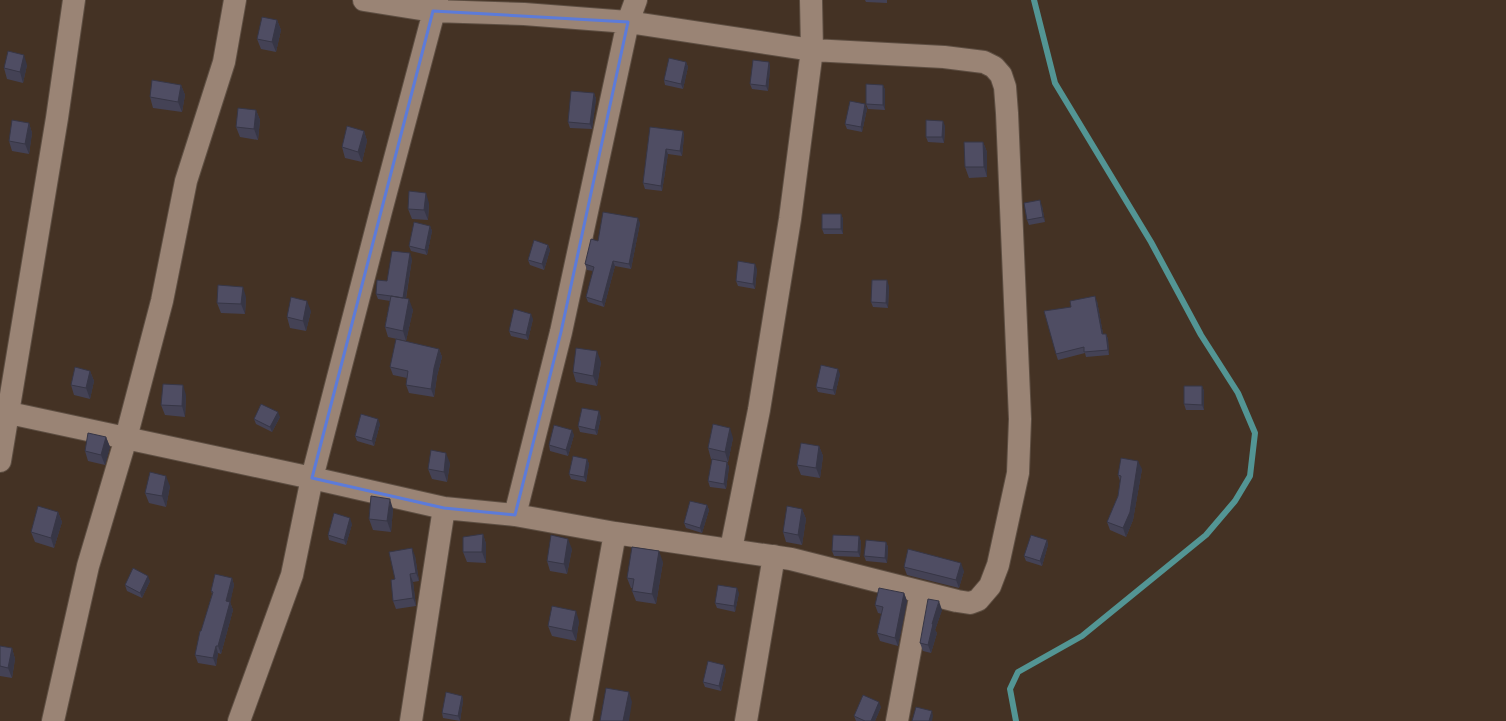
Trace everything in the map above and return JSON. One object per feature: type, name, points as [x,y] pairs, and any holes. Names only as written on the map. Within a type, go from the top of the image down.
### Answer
[{"type":"street","points":[[0,461],[4,412],[57,118],[74,0]]},
{"type":"street","points":[[53,721],[88,566],[126,438],[162,301],[186,180],[224,62],[235,0]]},
{"type":"street","points":[[4,412],[444,508],[515,515],[615,533],[791,559],[970,603],[978,600],[985,594],[990,586],[998,565],[1018,473],[1020,419],[1009,140],[1005,87],[1001,75],[994,67],[984,62],[944,57],[812,50],[628,22],[364,0]]},
{"type":"street","points":[[515,515],[561,332],[628,22],[636,0]]},
{"type":"street","points":[[731,549],[760,410],[790,220],[812,50],[812,0]]},
{"type":"street","points":[[239,721],[292,575],[312,478],[435,5]]},
{"type":"street","points":[[411,721],[444,508]]},
{"type":"street","points":[[581,721],[615,533]]},
{"type":"street","points":[[746,721],[774,556]]},
{"type":"street","points":[[897,721],[921,592]]},
{"type":"highlighted area","points":[[433,11],[628,22],[561,332],[515,515],[444,508],[312,478]]},
{"type":"building","points":[[262,17],[277,20],[272,42],[257,39]]},
{"type":"building","points":[[8,51],[24,55],[20,72],[4,68]]},
{"type":"building","points":[[669,58],[686,62],[681,84],[664,80]]},
{"type":"building","points":[[753,60],[769,62],[766,86],[750,84]]},
{"type":"building","points":[[152,80],[181,85],[178,102],[150,97]]},
{"type":"building","points":[[866,84],[883,85],[883,105],[866,104]]},
{"type":"building","points":[[571,91],[594,93],[590,124],[568,122]]},
{"type":"building","points":[[850,101],[865,104],[861,127],[845,124]]},
{"type":"building","points":[[238,108],[256,110],[254,129],[236,127]]},
{"type":"building","points":[[12,120],[29,123],[25,144],[9,141]]},
{"type":"building","points":[[926,120],[943,121],[942,137],[926,137]]},
{"type":"building","points":[[347,126],[364,131],[358,152],[342,147]]},
{"type":"building","points":[[650,127],[683,131],[680,151],[666,149],[661,186],[643,183]]},
{"type":"building","points":[[964,142],[983,142],[984,167],[965,167]]},
{"type":"building","points":[[409,191],[426,193],[424,210],[408,209]]},
{"type":"building","points":[[1040,200],[1043,217],[1027,220],[1024,203]]},
{"type":"building","points":[[603,212],[638,218],[629,264],[613,261],[602,302],[586,297],[594,267],[585,264],[591,239],[598,241]]},
{"type":"building","points":[[822,214],[841,214],[841,229],[822,229]]},
{"type":"building","points":[[414,222],[430,226],[425,250],[409,246]]},
{"type":"building","points":[[534,240],[548,245],[542,264],[528,260]]},
{"type":"building","points":[[392,251],[410,253],[403,298],[376,294],[377,280],[387,281]]},
{"type":"building","points":[[738,261],[755,264],[753,284],[736,281]]},
{"type":"building","points":[[872,280],[887,280],[886,303],[871,302]]},
{"type":"building","points":[[218,285],[243,287],[241,304],[217,303]]},
{"type":"building","points":[[391,296],[409,299],[403,331],[385,327]]},
{"type":"building","points":[[1095,296],[1102,334],[1106,334],[1108,350],[1084,352],[1084,347],[1056,354],[1044,311],[1071,307],[1070,301]]},
{"type":"building","points":[[291,297],[307,301],[303,321],[287,317]]},
{"type":"building","points":[[514,309],[531,314],[526,335],[509,331]]},
{"type":"building","points":[[396,339],[439,349],[431,389],[406,385],[408,371],[390,367]]},
{"type":"building","points":[[576,348],[597,351],[593,376],[573,372]]},
{"type":"building","points":[[821,365],[838,369],[833,390],[816,387]]},
{"type":"building","points":[[75,367],[90,371],[86,388],[71,385]]},
{"type":"building","points":[[163,384],[183,385],[182,406],[161,405]]},
{"type":"building","points":[[1184,386],[1202,386],[1202,405],[1184,404]]},
{"type":"building","points":[[261,404],[278,412],[270,427],[254,419]]},
{"type":"building","points":[[582,408],[599,411],[595,430],[578,426]]},
{"type":"building","points":[[361,414],[378,419],[372,441],[355,436]]},
{"type":"building","points":[[713,424],[730,428],[725,452],[708,448]]},
{"type":"building","points":[[554,425],[572,430],[566,450],[549,445]]},
{"type":"building","points":[[88,433],[106,437],[101,455],[85,451]]},
{"type":"building","points":[[801,443],[819,446],[816,468],[797,465]]},
{"type":"building","points":[[431,450],[446,453],[444,472],[428,469]]},
{"type":"building","points":[[573,456],[587,459],[584,477],[569,474]]},
{"type":"building","points":[[1121,458],[1138,461],[1130,512],[1123,528],[1107,522],[1118,496],[1121,476],[1118,475]]},
{"type":"building","points":[[712,459],[727,462],[724,484],[708,481]]},
{"type":"building","points":[[150,472],[166,476],[162,496],[145,493]]},
{"type":"building","points":[[371,496],[390,499],[387,521],[369,519]]},
{"type":"building","points":[[690,501],[707,505],[700,528],[684,523]]},
{"type":"building","points":[[38,506],[58,512],[51,538],[31,532]]},
{"type":"building","points":[[787,506],[802,509],[798,535],[783,532]]},
{"type":"building","points":[[334,513],[350,518],[344,540],[328,535]]},
{"type":"building","points":[[483,534],[482,552],[463,552],[463,537]]},
{"type":"building","points":[[551,535],[568,539],[564,564],[547,561]]},
{"type":"building","points":[[833,535],[859,536],[858,552],[832,551]]},
{"type":"building","points":[[1031,535],[1047,540],[1040,561],[1024,556]]},
{"type":"building","points":[[866,540],[886,542],[885,558],[864,556]]},
{"type":"building","points":[[632,547],[659,551],[652,594],[632,591],[634,579],[627,578]]},
{"type":"building","points":[[412,548],[416,573],[410,574],[413,598],[393,601],[391,580],[395,579],[389,552]]},
{"type":"building","points":[[908,549],[961,563],[956,580],[904,567]]},
{"type":"building","points":[[133,568],[148,576],[140,593],[125,585]]},
{"type":"building","points":[[215,574],[232,578],[226,601],[230,602],[218,646],[216,646],[213,658],[195,655],[200,631],[213,592],[211,591]]},
{"type":"building","points":[[718,585],[737,588],[734,606],[715,603]]},
{"type":"building","points":[[879,588],[904,593],[895,638],[877,633],[883,607],[875,605]]},
{"type":"building","points":[[928,599],[939,601],[932,624],[928,645],[920,643]]},
{"type":"building","points":[[552,606],[576,611],[572,631],[548,626]]},
{"type":"building","points":[[0,646],[12,648],[8,668],[0,666]]},
{"type":"building","points":[[708,661],[724,665],[719,686],[703,682]]},
{"type":"building","points":[[606,688],[629,692],[623,721],[600,721]]},
{"type":"building","points":[[446,692],[462,696],[458,716],[442,713]]},
{"type":"building","points":[[863,695],[879,702],[871,721],[865,721],[854,716]]},
{"type":"building","points":[[916,707],[932,711],[929,721],[912,721]]},
{"type":"waterway","points":[[1016,721],[1010,689],[1018,672],[1082,636],[1206,535],[1235,501],[1250,476],[1255,433],[1238,393],[1201,335],[1151,242],[1055,83],[1034,0]]}]
